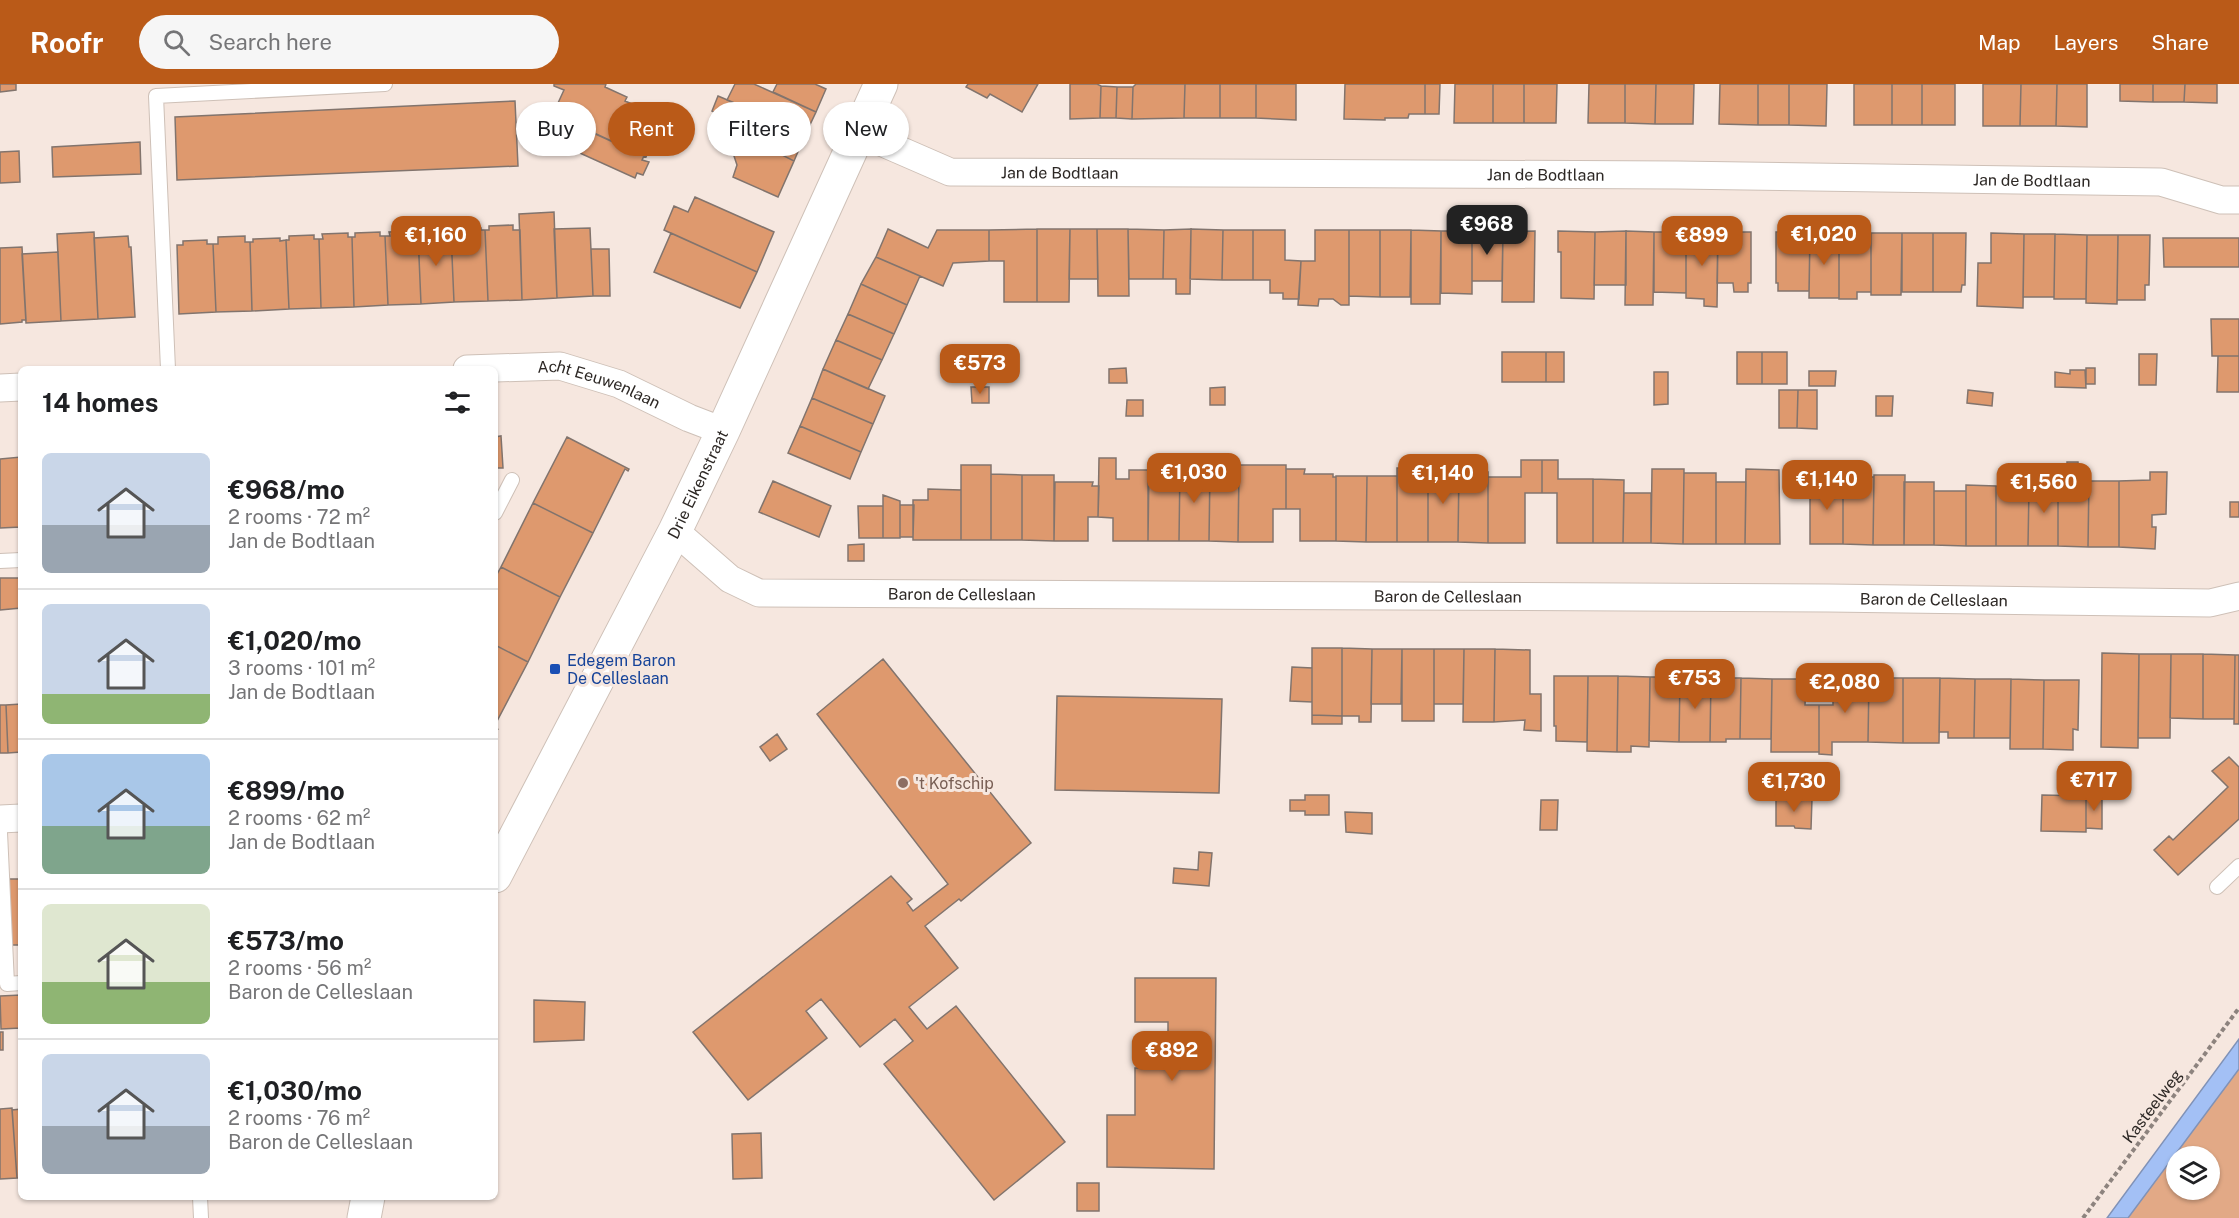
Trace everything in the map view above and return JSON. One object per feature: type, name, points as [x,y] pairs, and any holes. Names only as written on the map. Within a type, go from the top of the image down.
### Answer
[{"type":"street","name":"Drie Eikenstraat","points":[[872,102],[881,84]]},
{"type":"street","name":"Jan de Bodtlaan","points":[[909,154],[950,172],[1677,176],[2161,182],[2221,200],[2239,200]]},
{"type":"street","name":"Drie Eikenstraat","points":[[498,870],[675,531],[723,431],[847,156]]},
{"type":"street","name":"Acht Eeuwenlaan","points":[[498,368],[560,366],[619,384],[689,418],[723,431]]},
{"type":"street","points":[[0,388],[18,387]]},
{"type":"street","name":"Baron de Celleslaan","points":[[675,531],[730,579],[759,593],[1828,598],[2210,603],[2239,596]]},
{"type":"street","points":[[0,819],[18,818]]},
{"type":"street","points":[[364,1218],[367,1200]]},
{"type":"lane","points":[[168,366],[156,96],[385,84]]},
{"type":"lane","points":[[498,507],[512,480]]},
{"type":"lane","points":[[0,561],[18,560]]},
{"type":"lane","points":[[0,832],[7,984],[18,983]]},
{"type":"lane","points":[[2217,887],[2239,866]]},
{"type":"lane","points":[[200,1200],[201,1218]]},
{"type":"path","name":"Kasteelweg","points":[[2083,1218],[2239,1008]]},
{"type":"shaded area","points":[[2239,1053],[2239,1218],[2121,1218],[2166,1155],[2166,1200],[2220,1200],[2220,1146],[2172,1146]]},
{"type":"water","points":[[2239,1039],[2239,1069],[2182,1146],[2166,1146],[2166,1167],[2128,1218],[2107,1218]]},
{"type":"building","points":[[0,84],[16,84],[16,90],[0,92]]},
{"type":"building","points":[[554,84],[606,84],[605,87],[627,97],[625,101],[627,102],[608,102],[608,139],[596,134],[596,102],[558,102],[564,90]]},
{"type":"building","points":[[735,84],[754,84],[794,102],[732,102],[727,100]]},
{"type":"building","points":[[777,84],[815,84],[826,89],[816,112],[811,110],[811,102],[794,102],[773,92]]},
{"type":"building","points":[[968,84],[1038,84],[1022,112],[990,94],[987,98],[966,87]]},
{"type":"building","points":[[1070,84],[1101,86],[1100,118],[1070,119]]},
{"type":"building","points":[[1136,84],[1185,84],[1184,118],[1132,119],[1133,87]]},
{"type":"building","points":[[1185,84],[1220,84],[1220,118],[1184,118]]},
{"type":"building","points":[[1220,84],[1256,84],[1256,118],[1220,118]]},
{"type":"building","points":[[1256,84],[1296,84],[1296,120],[1256,118]]},
{"type":"building","points":[[1345,84],[1425,84],[1425,114],[1409,114],[1408,118],[1385,118],[1385,120],[1344,119]]},
{"type":"building","points":[[1425,84],[1440,84],[1439,114],[1425,114]]},
{"type":"building","points":[[1455,84],[1493,84],[1493,123],[1454,123]]},
{"type":"building","points":[[1493,84],[1524,84],[1524,123],[1493,123]]},
{"type":"building","points":[[1524,84],[1557,84],[1556,123],[1524,123]]},
{"type":"building","points":[[1589,84],[1625,84],[1625,123],[1588,123]]},
{"type":"building","points":[[1625,84],[1656,84],[1655,124],[1625,123]]},
{"type":"building","points":[[1656,84],[1694,84],[1693,124],[1655,124]]},
{"type":"building","points":[[1720,84],[1758,84],[1758,125],[1719,124]]},
{"type":"building","points":[[1758,84],[1789,84],[1789,125],[1758,125]]},
{"type":"building","points":[[1789,84],[1827,84],[1826,126],[1789,125]]},
{"type":"building","points":[[1854,84],[1892,84],[1892,125],[1854,125]]},
{"type":"building","points":[[1892,84],[1922,84],[1922,125],[1892,125]]},
{"type":"building","points":[[1922,84],[1955,84],[1955,125],[1922,125]]},
{"type":"building","points":[[1983,84],[2021,84],[2020,126],[1983,126]]},
{"type":"building","points":[[2021,84],[2057,84],[2056,126],[2020,126]]},
{"type":"building","points":[[2057,84],[2087,84],[2087,127],[2056,126]]},
{"type":"building","points":[[2120,84],[2153,84],[2153,102],[2120,101]]},
{"type":"building","points":[[2153,84],[2185,84],[2184,102],[2153,102]]},
{"type":"building","points":[[2185,84],[2217,84],[2217,103],[2184,102]]},
{"type":"building","points":[[1101,86],[1117,87],[1116,118],[1100,118]]},
{"type":"building","points":[[1117,87],[1133,87],[1132,119],[1116,118]]},
{"type":"building","points":[[718,96],[732,102],[716,102]]},
{"type":"building","points":[[515,101],[518,166],[177,180],[175,117]]},
{"type":"building","points":[[811,110],[816,112],[811,122]]},
{"type":"building","points":[[596,134],[608,140],[608,156],[644,156],[642,160],[649,162],[643,175],[637,173],[635,178],[586,156],[596,156]]},
{"type":"building","points":[[140,142],[141,174],[53,177],[52,147]]},
{"type":"building","points":[[19,151],[20,182],[0,183],[0,152]]},
{"type":"building","points":[[734,156],[784,156],[794,161],[778,197],[733,177],[737,165]]},
{"type":"building","points":[[784,156],[796,156],[794,161]]},
{"type":"building","points":[[695,197],[774,232],[757,272],[664,230],[674,206],[688,212]]},
{"type":"building","points":[[554,212],[557,298],[522,300],[519,214]]},
{"type":"building","points":[[513,225],[513,230],[520,230],[522,300],[488,301],[485,230],[489,230],[489,226]]},
{"type":"building","points":[[455,228],[485,230],[488,301],[454,302],[451,233],[455,233]]},
{"type":"building","points":[[590,228],[593,296],[557,298],[554,229]]},
{"type":"building","points":[[888,229],[928,248],[937,230],[989,230],[989,261],[953,263],[943,286],[876,257]]},
{"type":"building","points":[[1037,229],[1037,302],[1004,302],[1004,261],[989,261],[989,230]]},
{"type":"building","points":[[1037,229],[1070,229],[1069,302],[1037,302]]},
{"type":"building","points":[[1070,229],[1097,229],[1098,279],[1069,279]]},
{"type":"building","points":[[1097,229],[1128,229],[1129,296],[1098,296]]},
{"type":"building","points":[[1128,229],[1164,230],[1163,279],[1129,279]]},
{"type":"building","points":[[1191,229],[1190,294],[1176,294],[1176,279],[1163,279],[1164,230]]},
{"type":"building","points":[[1191,229],[1223,230],[1222,280],[1190,279]]},
{"type":"building","points":[[446,230],[446,233],[451,233],[454,302],[421,304],[418,234],[422,234],[422,231]]},
{"type":"building","points":[[1223,230],[1253,230],[1253,280],[1222,280]]},
{"type":"building","points":[[1253,230],[1285,230],[1285,260],[1301,261],[1299,299],[1283,299],[1283,293],[1270,293],[1270,280],[1253,280]]},
{"type":"building","points":[[1315,230],[1349,230],[1349,305],[1341,305],[1333,299],[1319,299],[1318,306],[1298,305],[1301,261],[1315,261]]},
{"type":"building","points":[[1349,230],[1380,230],[1380,297],[1349,296]]},
{"type":"building","points":[[1380,230],[1411,230],[1410,297],[1380,297]]},
{"type":"building","points":[[1411,230],[1441,231],[1440,304],[1411,304]]},
{"type":"building","points":[[413,231],[413,234],[418,234],[421,304],[388,305],[385,236],[390,236],[389,232]]},
{"type":"building","points":[[1441,231],[1472,231],[1472,294],[1441,293]]},
{"type":"building","points":[[1472,231],[1503,232],[1502,281],[1472,281]]},
{"type":"building","points":[[1535,231],[1534,302],[1502,302],[1503,232]]},
{"type":"building","points":[[1558,231],[1595,232],[1594,299],[1561,298],[1561,252],[1558,252]]},
{"type":"building","points":[[1626,231],[1626,285],[1594,285],[1595,232]]},
{"type":"building","points":[[1626,231],[1654,232],[1653,305],[1625,305]]},
{"type":"building","points":[[94,232],[98,319],[61,321],[57,234]]},
{"type":"building","points":[[380,232],[380,236],[385,236],[388,305],[354,307],[352,237],[355,237],[355,233]]},
{"type":"building","points":[[1654,232],[1686,232],[1686,293],[1654,292]]},
{"type":"building","points":[[1686,232],[1718,232],[1717,307],[1704,306],[1704,299],[1686,298]]},
{"type":"building","points":[[1718,232],[1751,232],[1751,283],[1748,283],[1748,292],[1734,292],[1733,283],[1717,283]]},
{"type":"building","points":[[1776,232],[1810,233],[1809,291],[1778,291]]},
{"type":"building","points":[[348,233],[348,237],[352,237],[354,307],[321,308],[319,239],[323,239],[322,234]]},
{"type":"building","points":[[671,233],[757,272],[740,308],[654,272]]},
{"type":"building","points":[[1810,233],[1839,233],[1839,298],[1809,298]]},
{"type":"building","points":[[1839,233],[1871,233],[1871,292],[1857,292],[1857,299],[1839,299]]},
{"type":"building","points":[[1871,233],[1902,233],[1901,295],[1871,295]]},
{"type":"building","points":[[1902,233],[1933,233],[1933,292],[1902,292]]},
{"type":"building","points":[[1933,233],[1966,233],[1965,285],[1962,285],[1961,292],[1933,292]]},
{"type":"building","points":[[1991,233],[2024,234],[2023,308],[1977,306],[1978,263],[1991,263]]},
{"type":"building","points":[[2024,234],[2055,234],[2054,297],[2023,297]]},
{"type":"building","points":[[2055,234],[2087,235],[2086,299],[2054,299]]},
{"type":"building","points":[[314,235],[314,239],[319,239],[321,308],[289,309],[286,240],[289,240],[289,236]]},
{"type":"building","points":[[2087,235],[2118,235],[2117,304],[2086,303]]},
{"type":"building","points":[[2118,235],[2150,235],[2149,285],[2145,285],[2145,300],[2117,300]]},
{"type":"building","points":[[128,236],[129,247],[131,247],[135,317],[98,319],[94,238]]},
{"type":"building","points":[[245,236],[245,242],[250,242],[252,311],[216,312],[213,244],[218,244],[218,237]]},
{"type":"building","points":[[280,238],[280,241],[286,240],[289,309],[252,311],[250,242],[253,242],[253,239]]},
{"type":"building","points":[[2163,238],[2239,238],[2239,267],[2164,267]]},
{"type":"building","points":[[207,240],[207,244],[213,244],[216,312],[179,314],[177,245],[183,245],[183,241]]},
{"type":"building","points":[[22,247],[26,320],[0,324],[0,248]]},
{"type":"building","points":[[591,249],[609,249],[610,296],[593,296]]},
{"type":"building","points":[[58,252],[61,321],[26,323],[22,254]]},
{"type":"building","points":[[876,257],[920,276],[907,305],[861,284]]},
{"type":"building","points":[[861,284],[907,305],[894,334],[848,314]]},
{"type":"building","points":[[848,314],[894,334],[882,360],[836,340]]},
{"type":"building","points":[[2211,319],[2239,319],[2239,356],[2212,356]]},
{"type":"building","points":[[836,340],[882,360],[868,389],[823,369]]},
{"type":"building","points":[[1502,352],[1546,352],[1546,382],[1502,382]]},
{"type":"building","points":[[1546,352],[1564,352],[1564,382],[1546,382]]},
{"type":"building","points":[[1737,352],[1762,352],[1762,384],[1737,384]]},
{"type":"building","points":[[1762,352],[1787,352],[1787,384],[1762,384]]},
{"type":"building","points":[[2139,354],[2157,354],[2156,385],[2139,385]]},
{"type":"building","points":[[2218,356],[2239,356],[2239,392],[2217,392]]},
{"type":"building","points":[[1126,368],[1127,383],[1109,383],[1109,369]]},
{"type":"building","points":[[2086,368],[2095,368],[2095,384],[2086,384]]},
{"type":"building","points":[[823,369],[885,396],[873,424],[812,398]]},
{"type":"building","points":[[2070,370],[2085,370],[2086,388],[2055,387],[2055,372],[2070,374]]},
{"type":"building","points":[[1809,371],[1836,371],[1835,386],[1809,386]]},
{"type":"building","points":[[1654,372],[1668,372],[1668,404],[1654,405]]},
{"type":"building","points":[[971,387],[989,387],[989,403],[972,403]]},
{"type":"building","points":[[1225,387],[1225,405],[1210,405],[1210,388]]},
{"type":"building","points":[[1779,390],[1798,390],[1797,428],[1779,428]]},
{"type":"building","points":[[1798,390],[1817,390],[1817,429],[1797,428]]},
{"type":"building","points":[[1968,390],[1993,393],[1992,406],[1967,403]]},
{"type":"building","points":[[1876,396],[1893,396],[1892,416],[1876,416]]},
{"type":"building","points":[[812,398],[873,424],[861,452],[800,426]]},
{"type":"building","points":[[1127,400],[1143,400],[1143,416],[1126,416]]},
{"type":"building","points":[[800,426],[861,452],[850,479],[788,453]]},
{"type":"building","points":[[498,436],[501,436],[503,468],[498,468]]},
{"type":"building","points":[[567,437],[629,469],[628,471],[625,469],[593,533],[533,503]]},
{"type":"building","points":[[18,457],[18,527],[0,528],[0,459]]},
{"type":"building","points":[[1099,458],[1116,458],[1116,479],[1129,479],[1129,470],[1148,470],[1148,541],[1113,541],[1113,518],[1098,517]]},
{"type":"building","points":[[1521,460],[1542,460],[1542,493],[1525,493],[1525,543],[1488,543],[1488,477],[1521,477]]},
{"type":"building","points":[[1542,460],[1558,460],[1558,479],[1593,479],[1593,543],[1557,543],[1557,493],[1542,493]]},
{"type":"building","points":[[2067,462],[2078,462],[2079,475],[2089,475],[2088,547],[2058,546],[2058,475],[2067,475]]},
{"type":"building","points":[[961,465],[991,465],[991,540],[961,540]]},
{"type":"building","points":[[1239,465],[1286,465],[1286,509],[1273,509],[1273,542],[1238,542]]},
{"type":"building","points":[[1149,467],[1180,467],[1179,541],[1148,541]]},
{"type":"building","points":[[1180,467],[1210,467],[1209,541],[1179,541]]},
{"type":"building","points":[[1397,468],[1428,468],[1428,542],[1397,542]]},
{"type":"building","points":[[1428,468],[1459,468],[1458,542],[1428,542]]},
{"type":"building","points":[[1286,469],[1305,469],[1304,474],[1333,474],[1333,477],[1336,477],[1336,541],[1300,541],[1300,509],[1286,509]]},
{"type":"building","points":[[1652,469],[1684,469],[1683,544],[1651,543]]},
{"type":"building","points":[[1746,469],[1779,470],[1780,544],[1745,544]]},
{"type":"building","points":[[1459,472],[1488,472],[1488,543],[1458,542]]},
{"type":"building","points":[[2150,472],[2167,472],[2166,514],[2152,515],[2152,527],[2156,527],[2155,549],[2119,547],[2119,481],[2150,480]]},
{"type":"building","points":[[1210,473],[1239,474],[1238,542],[1209,541]]},
{"type":"building","points":[[1684,473],[1716,473],[1716,544],[1683,544]]},
{"type":"building","points":[[991,474],[1022,475],[1022,540],[991,540]]},
{"type":"building","points":[[1022,475],[1054,475],[1054,541],[1022,540]]},
{"type":"building","points":[[1874,475],[1905,475],[1904,545],[1873,545]]},
{"type":"building","points":[[2058,475],[2058,546],[2028,546],[2029,487]]},
{"type":"building","points":[[1336,476],[1367,476],[1366,542],[1336,541]]},
{"type":"building","points":[[1367,476],[1397,476],[1397,542],[1366,542]]},
{"type":"building","points":[[1812,476],[1843,477],[1843,544],[1810,544]]},
{"type":"building","points":[[1843,477],[1874,477],[1873,545],[1843,544]]},
{"type":"building","points":[[1593,479],[1624,480],[1623,543],[1593,543]]},
{"type":"building","points":[[773,481],[831,506],[819,537],[759,512]]},
{"type":"building","points":[[2089,481],[2119,481],[2119,547],[2088,547]]},
{"type":"building","points":[[1055,482],[1093,482],[1092,486],[1099,486],[1098,517],[1088,517],[1088,541],[1054,541]]},
{"type":"building","points":[[1716,482],[1746,482],[1745,544],[1716,544]]},
{"type":"building","points":[[1904,482],[1934,482],[1934,545],[1904,545]]},
{"type":"building","points":[[1966,485],[1996,486],[1996,546],[1966,546]]},
{"type":"building","points":[[1996,486],[2029,487],[2028,546],[1996,546]]},
{"type":"building","points":[[928,489],[961,490],[961,540],[913,540],[913,500],[928,500]]},
{"type":"building","points":[[1934,491],[1966,491],[1966,546],[1934,545]]},
{"type":"building","points":[[1624,493],[1651,493],[1651,543],[1623,543]]},
{"type":"building","points":[[883,495],[900,501],[900,538],[883,538]]},
{"type":"building","points":[[2230,502],[2239,502],[2239,517],[2230,517]]},
{"type":"building","points":[[533,503],[593,533],[560,597],[501,567]]},
{"type":"building","points":[[900,505],[914,505],[913,537],[900,537]]},
{"type":"building","points":[[858,506],[883,506],[883,538],[859,538]]},
{"type":"building","points":[[864,544],[864,561],[848,561],[848,545]]},
{"type":"building","points":[[501,567],[560,597],[528,662],[498,647],[498,572]]},
{"type":"building","points":[[0,578],[18,578],[18,608],[0,610]]},
{"type":"building","points":[[498,647],[528,662],[498,719]]},
{"type":"building","points":[[1312,648],[1342,648],[1342,716],[1312,715]]},
{"type":"building","points":[[1342,648],[1372,649],[1371,722],[1359,722],[1359,716],[1342,716]]},
{"type":"building","points":[[1372,649],[1402,649],[1401,704],[1371,704]]},
{"type":"building","points":[[1402,649],[1434,649],[1434,721],[1402,721]]},
{"type":"building","points":[[1434,649],[1464,649],[1463,704],[1434,704]]},
{"type":"building","points":[[1464,649],[1495,649],[1494,722],[1463,722]]},
{"type":"building","points":[[1495,649],[1530,650],[1530,694],[1541,694],[1541,731],[1524,730],[1525,720],[1494,722]]},
{"type":"building","points":[[2102,653],[2139,654],[2138,748],[2101,747]]},
{"type":"building","points":[[2139,654],[2171,654],[2170,738],[2138,738]]},
{"type":"building","points":[[2171,654],[2203,654],[2203,719],[2170,718]]},
{"type":"building","points":[[2203,654],[2235,655],[2234,719],[2203,719]]},
{"type":"building","points":[[2235,655],[2239,655],[2239,724],[2234,724]]},
{"type":"building","points":[[883,659],[1031,843],[961,901],[959,899],[925,926],[958,968],[909,1007],[927,1029],[956,1006],[1065,1142],[994,1200],[884,1064],[913,1041],[895,1019],[860,1047],[821,999],[806,1011],[827,1038],[748,1100],[693,1032],[891,876],[912,899],[907,903],[913,911],[948,884],[817,714]]},
{"type":"building","points":[[1292,667],[1312,668],[1312,702],[1290,701]]},
{"type":"building","points":[[1554,676],[1588,676],[1587,742],[1556,741]]},
{"type":"building","points":[[1588,676],[1618,676],[1617,752],[1587,751]]},
{"type":"building","points":[[1618,676],[1650,677],[1649,747],[1631,746],[1631,752],[1617,752]]},
{"type":"building","points":[[1650,677],[1680,677],[1679,742],[1649,741]]},
{"type":"building","points":[[1680,677],[1711,678],[1710,742],[1679,742]]},
{"type":"building","points":[[1833,677],[1869,678],[1868,742],[1832,742],[1832,755],[1819,754],[1819,705],[1833,705]]},
{"type":"building","points":[[1711,678],[1741,678],[1740,739],[1710,742]]},
{"type":"building","points":[[1741,678],[1772,679],[1771,739],[1740,739]]},
{"type":"building","points":[[1869,678],[1903,678],[1903,743],[1868,742]]},
{"type":"building","points":[[1903,678],[1940,678],[1939,743],[1903,743]]},
{"type":"building","points":[[1940,678],[1975,679],[1974,738],[1948,738],[1948,732],[1939,732]]},
{"type":"building","points":[[1772,679],[1806,679],[1805,705],[1819,705],[1819,752],[1771,752]]},
{"type":"building","points":[[1975,679],[2011,679],[2010,738],[1974,738]]},
{"type":"building","points":[[2011,679],[2044,680],[2043,749],[2010,749]]},
{"type":"building","points":[[2044,680],[2079,680],[2078,730],[2073,729],[2073,750],[2043,749]]},
{"type":"building","points":[[1057,696],[1222,699],[1219,793],[1055,790]]},
{"type":"building","points":[[18,704],[18,752],[8,753],[6,705]]},
{"type":"building","points":[[0,705],[6,705],[8,753],[0,753]]},
{"type":"building","points":[[1312,715],[1342,716],[1342,724],[1312,724]]},
{"type":"building","points":[[777,734],[787,749],[770,761],[760,747]]},
{"type":"building","points":[[2229,757],[2239,767],[2239,819],[2178,875],[2154,850],[2169,836],[2173,840],[2228,787],[2212,771]]},
{"type":"building","points":[[1305,795],[1329,795],[1329,815],[1305,815],[1305,811],[1290,811],[1290,800],[1305,800]]},
{"type":"building","points":[[2042,795],[2086,796],[2086,832],[2041,831]]},
{"type":"building","points":[[2086,796],[2102,797],[2102,829],[2086,828]]},
{"type":"building","points":[[1776,798],[1812,799],[1811,829],[1776,826]]},
{"type":"building","points":[[1541,800],[1558,800],[1557,830],[1540,830]]},
{"type":"building","points":[[1345,812],[1372,813],[1372,834],[1346,832]]},
{"type":"building","points":[[1199,852],[1212,853],[1209,886],[1173,883],[1174,868],[1198,870]]},
{"type":"building","points":[[8,879],[18,879],[18,945],[11,945]]},
{"type":"building","points":[[1135,978],[1216,978],[1214,1169],[1107,1167],[1107,1115],[1135,1115],[1135,1068],[1168,1068],[1168,1022],[1135,1022]]},
{"type":"building","points":[[18,995],[18,1028],[1,1029],[0,996]]},
{"type":"building","points":[[534,1000],[585,1002],[584,1040],[534,1042]]},
{"type":"building","points":[[0,1032],[3,1032],[3,1050],[0,1050]]},
{"type":"building","points":[[12,1108],[17,1178],[0,1179],[0,1109]]},
{"type":"building","points":[[18,1109],[18,1178],[17,1178],[12,1110]]},
{"type":"building","points":[[761,1133],[762,1178],[733,1179],[732,1134]]},
{"type":"building","points":[[1077,1183],[1099,1183],[1099,1211],[1077,1211]]},
{"type":"place","name":"Edegem Baron De Celleslaan","points":[[555,669]]},
{"type":"place","name":"'t Kofschip","points":[[903,783]]}]
